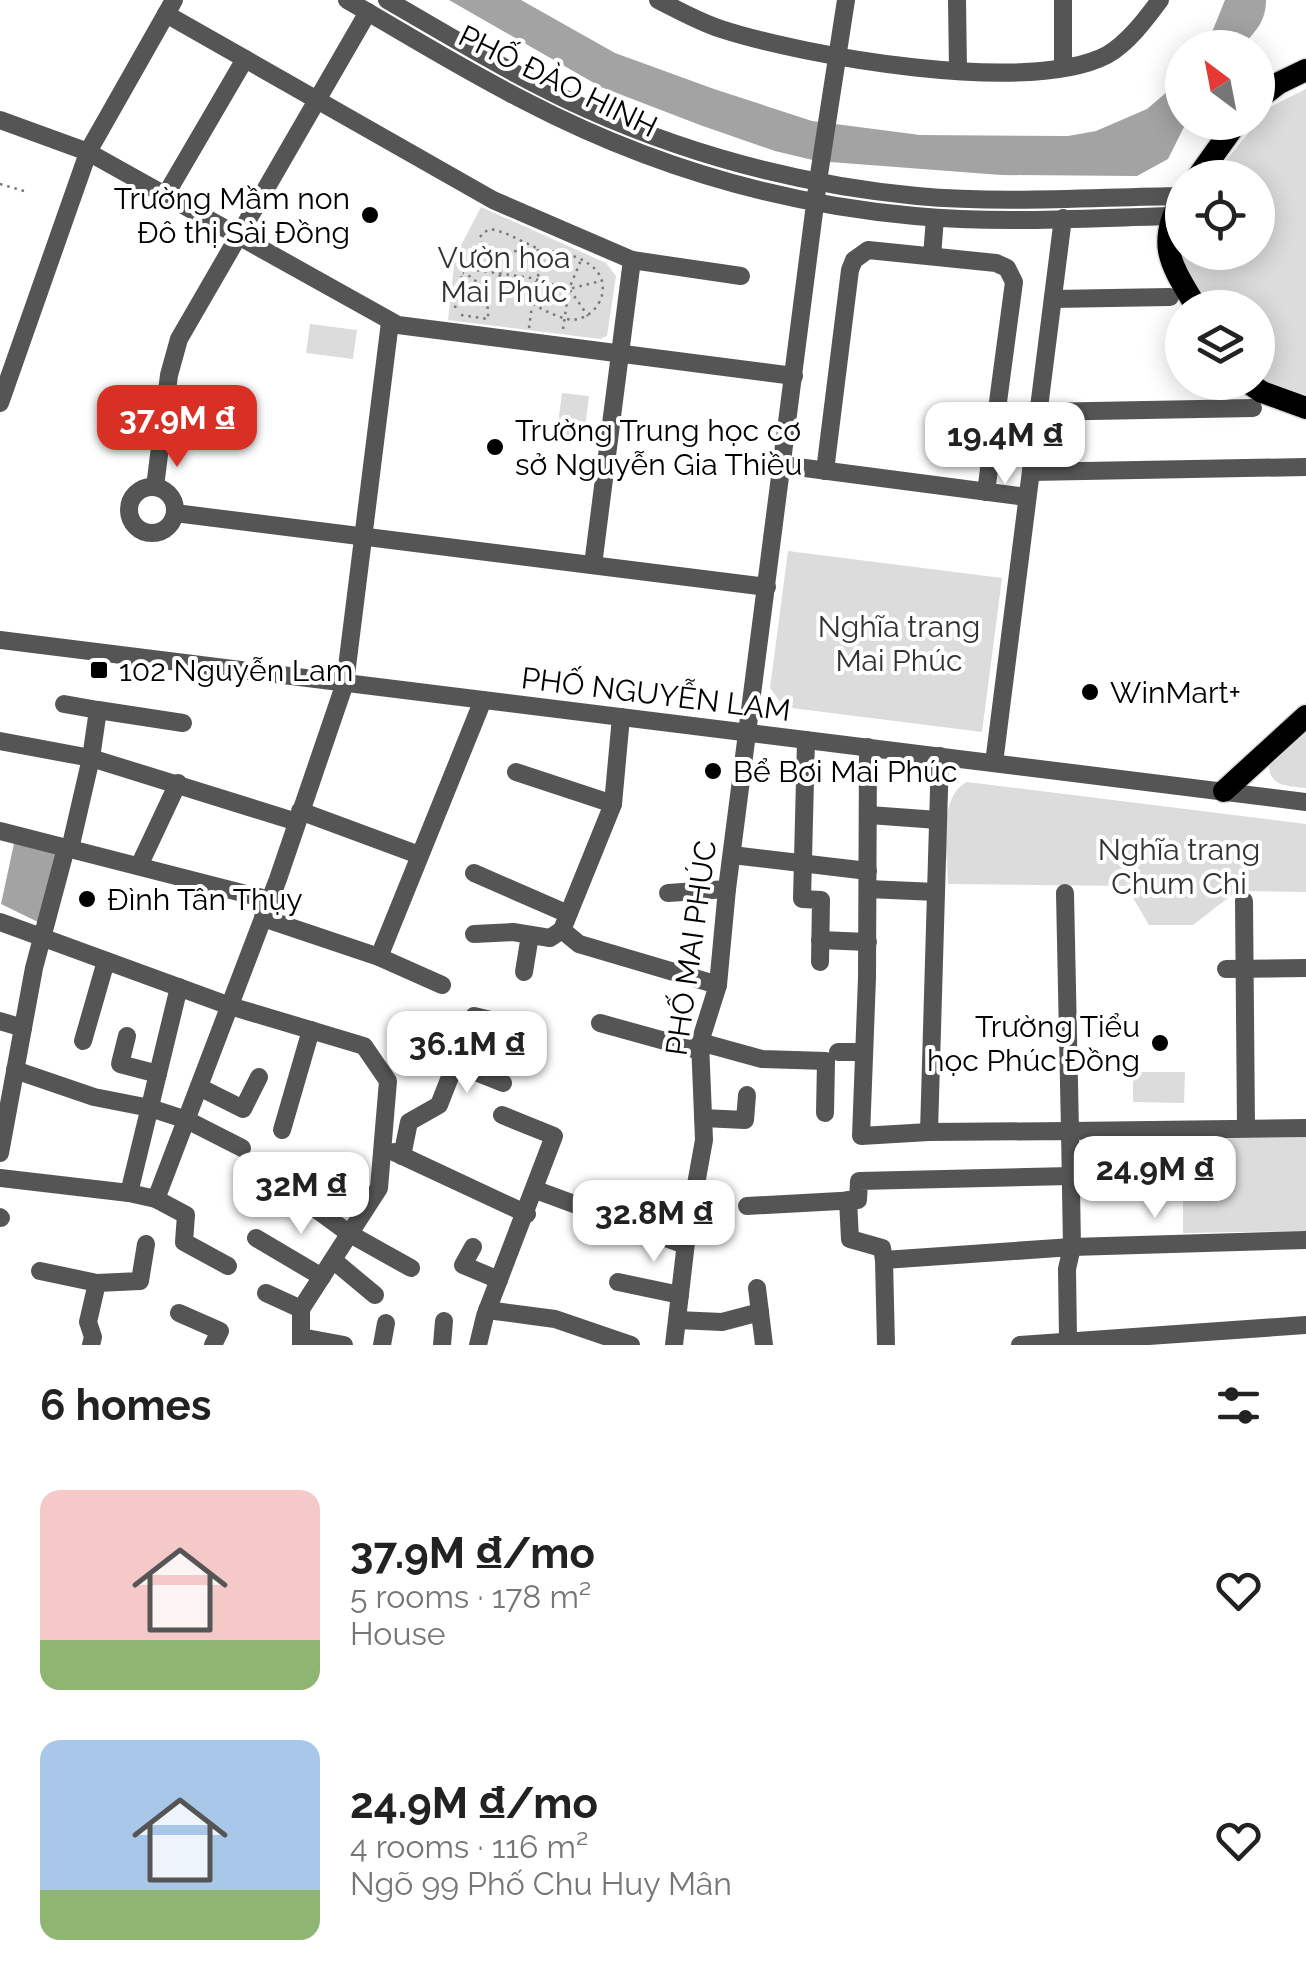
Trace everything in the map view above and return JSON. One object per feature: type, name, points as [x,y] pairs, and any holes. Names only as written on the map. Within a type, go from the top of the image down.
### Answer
[{"type":"main road","points":[[1275,86],[1306,70]]},
{"type":"main road","points":[[1275,397],[1306,408]]},
{"type":"main road","points":[[1224,792],[1306,716]]},
{"type":"street","name":"PHỐ ĐÀO HINH","points":[[347,0],[526,102],[632,150],[709,177],[816,202],[934,218],[1063,218],[1165,205]]},
{"type":"street","name":"PHỐ ĐÀO HINH","points":[[387,0],[518,74],[636,130],[713,156],[948,198],[1165,203]]},
{"type":"street","points":[[658,0],[718,28],[838,59],[1026,73],[1107,54],[1140,26],[1160,0]]},
{"type":"street","name":"PHỐ MAI PHÚC","points":[[674,1345],[685,1245],[704,1140],[700,1046],[718,985],[819,175],[846,0]]},
{"type":"street","points":[[957,0],[958,69]]},
{"type":"street","points":[[1063,0],[1063,67]]},
{"type":"street","points":[[0,403],[88,152],[170,7],[244,59],[510,209],[632,260],[742,276]]},
{"type":"street","points":[[155,487],[175,348],[368,12]]},
{"type":"street","points":[[165,196],[244,59]]},
{"type":"street","points":[[0,120],[88,152],[390,322],[412,328],[794,376]]},
{"type":"street","points":[[932,256],[934,218]]},
{"type":"street","points":[[994,763],[1063,218]]},
{"type":"street","points":[[825,471],[852,264],[860,254],[868,250],[1000,264],[1014,278],[986,492]]},
{"type":"street","points":[[594,565],[632,260]]},
{"type":"street","points":[[1052,299],[1165,297]]},
{"type":"street","points":[[156,1200],[266,909],[345,683],[390,322]]},
{"type":"street","points":[[1038,412],[1253,408]]},
{"type":"street","points":[[782,465],[1027,496]]},
{"type":"street","points":[[1030,472],[1306,467]]},
{"type":"street","points":[[155,487],[170,496],[176,513],[171,524],[147,533],[134,525],[129,510],[139,491],[155,487]]},
{"type":"street","points":[[176,513],[767,587]]},
{"type":"street","name":"PHỐ NGUYỄN LAM","points":[[0,640],[1306,802]]},
{"type":"street","points":[[380,957],[483,700]]},
{"type":"street","points":[[64,704],[183,723]]},
{"type":"street","points":[[0,1153],[4,1108],[16,1070],[43,937],[92,758],[98,710]]},
{"type":"street","points":[[474,934],[550,938],[565,922],[613,804],[621,717]]},
{"type":"street","points":[[806,740],[802,899],[821,900],[820,962]]},
{"type":"street","points":[[0,741],[92,758],[299,816],[419,855]]},
{"type":"street","points":[[868,748],[868,942],[861,1136],[1306,1128]]},
{"type":"street","points":[[929,1132],[940,756]]},
{"type":"street","points":[[516,772],[613,804]]},
{"type":"street","points":[[138,866],[178,783]]},
{"type":"street","points":[[869,815],[938,820]]},
{"type":"street","points":[[0,830],[138,866],[266,909],[442,984]]},
{"type":"street","points":[[732,855],[803,863],[936,892]]},
{"type":"street","points":[[474,873],[565,922],[578,944],[718,985]]},
{"type":"street","points":[[668,893],[727,889]]},
{"type":"street","points":[[1065,893],[1063,995],[1072,1247],[1068,1269],[1068,1340]]},
{"type":"street","points":[[1244,902],[1235,969],[1246,1128]]},
{"type":"street","points":[[0,922],[230,1006],[364,1046],[388,1081],[393,1152]]},
{"type":"street","points":[[524,972],[530,935]]},
{"type":"street","points":[[820,940],[868,942]]},
{"type":"street","points":[[83,1041],[106,960]]},
{"type":"street","points":[[1235,969],[1306,968]]},
{"type":"street","points":[[129,1194],[179,987]]},
{"type":"street","points":[[344,1345],[301,1341],[301,1309],[379,1188],[410,1122],[440,1106],[474,1016],[519,1027]]},
{"type":"street","points":[[0,1022],[23,1028]]},
{"type":"street","points":[[600,1023],[762,1059],[826,1061],[825,1113]]},
{"type":"street","points":[[282,1130],[311,1030]]},
{"type":"street","points":[[127,1036],[120,1064],[158,1074]]},
{"type":"street","points":[[838,1052],[864,1052]]},
{"type":"street","points":[[454,1063],[503,1083]]},
{"type":"street","points":[[16,1070],[94,1097],[187,1120],[242,1148]]},
{"type":"street","points":[[199,1087],[243,1109],[259,1077]]},
{"type":"street","points":[[703,1118],[745,1120],[746,1095]]},
{"type":"street","points":[[478,1345],[554,1136],[502,1115]]},
{"type":"street","points":[[393,1152],[526,1214]]},
{"type":"street","points":[[886,1345],[882,1248],[850,1239],[853,1200],[859,1181],[1071,1176]]},
{"type":"street","points":[[0,1178],[156,1200],[186,1215],[184,1242],[228,1266]]},
{"type":"street","points":[[282,1184],[350,1234],[412,1268]]},
{"type":"street","points":[[537,1187],[685,1245]]},
{"type":"street","points":[[747,1206],[853,1200]]},
{"type":"street","points":[[256,1238],[375,1294]]},
{"type":"street","points":[[884,1260],[1072,1247],[1306,1240]]},
{"type":"street","points":[[40,1271],[97,1283],[140,1281],[146,1244]]},
{"type":"street","points":[[473,1247],[463,1265],[499,1280]]},
{"type":"street","points":[[618,1282],[680,1295]]},
{"type":"street","points":[[91,1345],[93,1337],[88,1322],[97,1283]]},
{"type":"street","points":[[757,1288],[764,1345]]},
{"type":"street","points":[[266,1293],[301,1309]]},
{"type":"street","points":[[488,1310],[555,1320],[630,1345]]},
{"type":"street","points":[[677,1320],[722,1322],[760,1312]]},
{"type":"street","points":[[179,1313],[220,1331],[213,1345]]},
{"type":"street","points":[[442,1345],[444,1320]]},
{"type":"street","points":[[382,1345],[386,1323]]},
{"type":"street","points":[[1025,1345],[1068,1340],[1150,1340],[1306,1325]]},
{"type":"path","points":[[0,184],[24,190]]},
{"type":"path","points":[[455,308],[464,263],[488,256],[544,252],[581,259],[596,269],[602,280],[600,303],[588,316],[565,319],[532,302],[500,274],[488,256],[480,237],[492,230],[544,252]]},
{"type":"path","points":[[562,336],[570,289],[585,251]]},
{"type":"path","points":[[529,331],[544,252]]},
{"type":"path","points":[[460,270],[536,279],[570,289],[602,280]]},
{"type":"path","points":[[460,270],[477,282],[489,307],[488,319],[462,316]]},
{"type":"path","points":[[570,289],[588,316]]},
{"type":"green space","points":[[1306,89],[1306,395],[1275,385],[1275,290],[1198,290],[1185,270],[1275,270],[1275,160],[1226,160],[1243,140],[1275,140],[1275,104]]},
{"type":"green space","name":"Vườn hoa Mai Phúc","points":[[481,207],[606,263],[616,276],[607,336],[600,339],[448,320],[455,257]]},
{"type":"green space","points":[[310,324],[357,330],[353,359],[306,353]]},
{"type":"green space","points":[[562,393],[589,396],[583,443],[556,440]]},
{"type":"green space","name":"Nghĩa trang Mai Phúc","points":[[788,551],[1002,578],[982,732],[784,707],[770,688]]},
{"type":"green space","points":[[1306,728],[1306,788],[1281,784],[1272,778],[1269,765]]},
{"type":"green space","name":"Nghĩa trang Chum Chi","points":[[967,782],[1306,824],[1306,892],[1237,891],[1193,925],[1149,925],[1126,886],[948,884],[947,813],[957,790]]},
{"type":"green space","points":[[1133,1072],[1185,1072],[1184,1103],[1133,1102]]},
{"type":"green space","points":[[1306,1137],[1306,1231],[1183,1233],[1183,1139]]},
{"type":"shaded area","points":[[449,0],[521,0],[615,53],[812,121],[920,135],[1068,136],[1096,131],[1147,109],[1165,94],[1165,140],[1178,140],[1168,159],[1137,176],[1001,175],[817,161],[775,151],[601,87]]},
{"type":"shaded area","points":[[1225,0],[1266,0],[1262,21],[1256,30],[1213,30]]},
{"type":"shaded area","points":[[15,839],[58,852],[38,922],[1,904]]},
{"type":"place","name":"Trường Mầm non Đô thị Sài Đồng","points":[[370,215]]},
{"type":"place","name":"Trường Trung học cơ sở Nguyễn Gia Thiều","points":[[495,447]]},
{"type":"place","name":"102 Nguyễn Lam","points":[[99,670]]},
{"type":"place","name":"WinMart+","points":[[1090,692]]},
{"type":"place","name":"Bể Bơi Mai Phúc","points":[[713,771]]},
{"type":"place","name":"Đình Tân Thụy","points":[[87,899]]},
{"type":"place","name":"Trường Tiểu học Phúc Đồng","points":[[1160,1043]]}]
